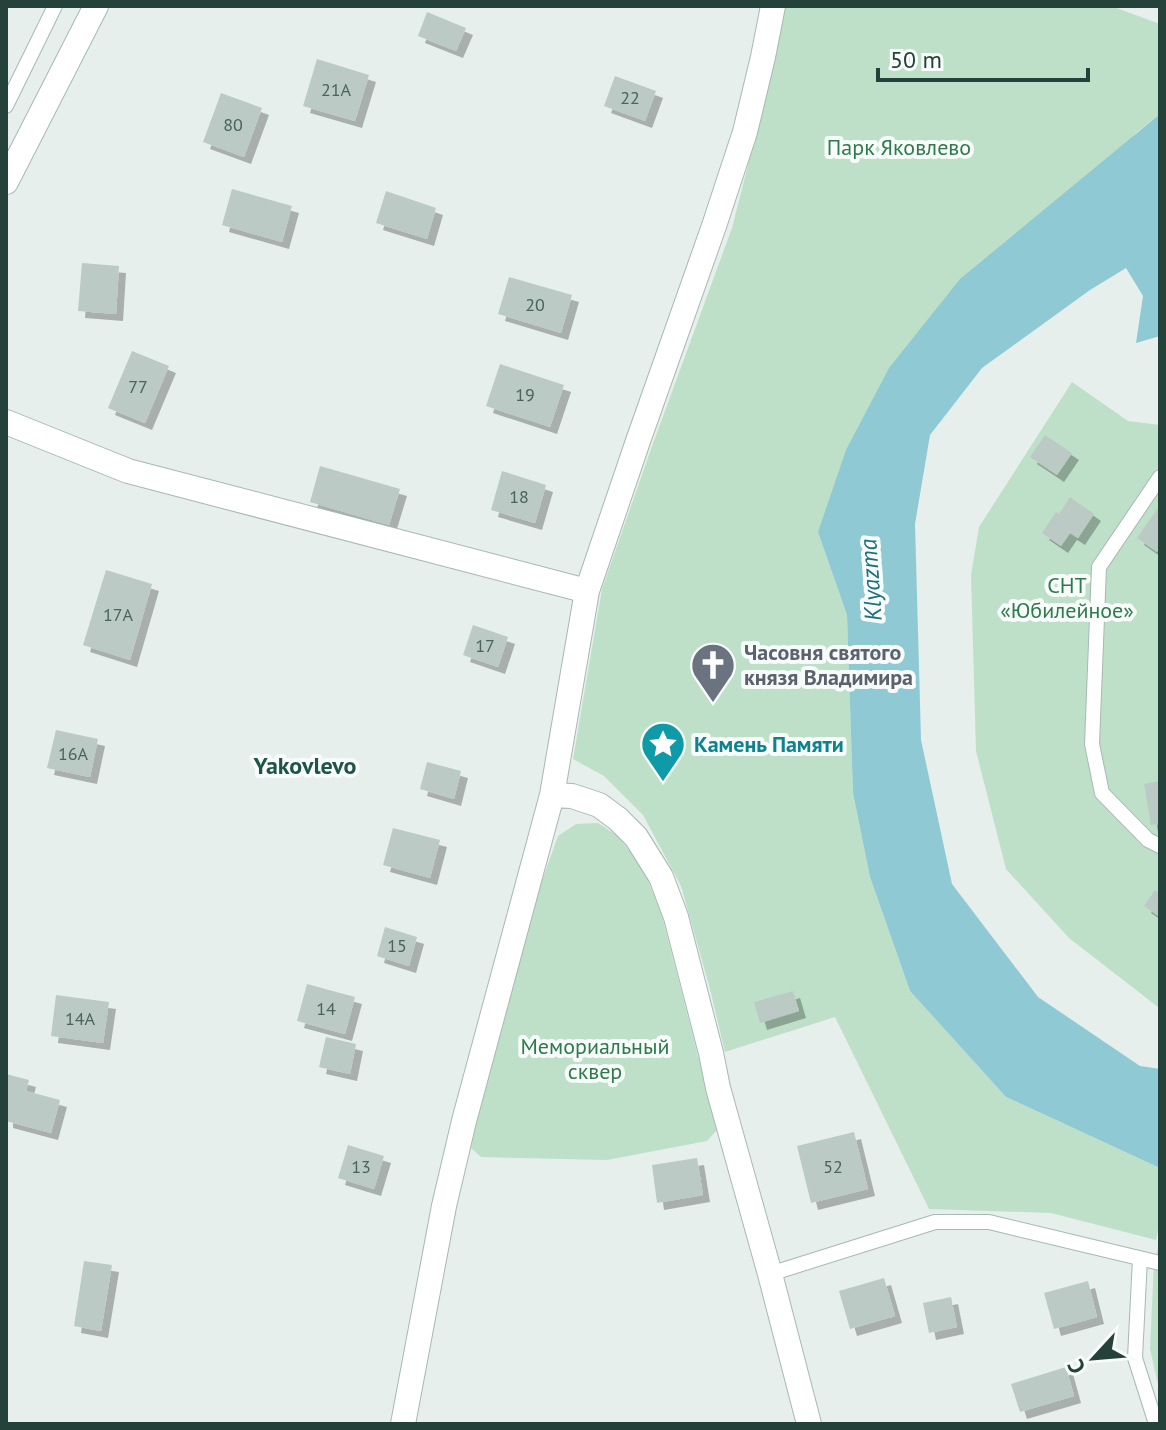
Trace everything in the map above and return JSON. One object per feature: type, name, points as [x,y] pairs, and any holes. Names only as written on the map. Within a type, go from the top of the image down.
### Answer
[{"type":"street","points":[[6,182],[96,6]]},
{"type":"street","points":[[403,1424],[444,1206],[464,1121],[552,795],[587,591],[745,132],[773,6]]},
{"type":"street","points":[[6,422],[128,471],[587,591]]},
{"type":"street","points":[[552,795],[572,796],[599,805],[636,837],[661,877],[676,917],[718,1088],[809,1424]]},
{"type":"lane","points":[[6,106],[55,6]]},
{"type":"lane","points":[[1160,477],[1099,567],[1092,744],[1102,793],[1148,840],[1160,846]]},
{"type":"lane","points":[[770,1274],[935,1222],[989,1222],[1160,1263]]},
{"type":"lane","points":[[1140,1258],[1135,1358],[1156,1424]]},
{"type":"green space","name":"Парк Яковлево","points":[[785,6],[1111,6],[1160,24],[1160,114],[1136,133],[818,532],[847,615],[853,793],[870,877],[910,991],[1006,1097],[1160,1168],[1160,1221],[1156,1240],[1051,1213],[929,1209],[835,1017],[725,1052],[681,886],[643,815],[604,776],[573,759],[602,589],[732,228],[775,59]]},
{"type":"green space","name":"СНТ «Юбилейное»","points":[[1072,382],[1128,421],[1160,425],[1160,1026],[1158,1007],[1069,938],[1006,869],[976,751],[971,575],[979,527]]},
{"type":"green space","name":"Мемориальный сквер","points":[[598,823],[618,836],[643,869],[661,912],[717,1130],[707,1141],[607,1160],[481,1157],[471,1148],[484,1087],[532,909],[558,836],[576,824]]},
{"type":"green space","points":[[1160,1242],[1160,1393],[1150,1349],[1154,1262]]},
{"type":"water","name":"Klyazma","points":[[1160,114],[1160,336],[1136,343],[1143,296],[1126,268],[1090,290],[982,368],[930,435],[915,524],[921,740],[952,884],[1038,997],[1140,1066],[1160,1069],[1160,1168],[1006,1097],[910,991],[870,877],[853,793],[847,615],[818,532],[846,450],[889,368],[960,279]]},
{"type":"building","points":[[427,12],[466,28],[456,51],[418,36]]},
{"type":"building","points":[[317,59],[369,75],[355,121],[303,106]]},
{"type":"building","points":[[615,76],[656,91],[645,121],[604,106]]},
{"type":"building","points":[[221,93],[262,108],[244,157],[203,142]]},
{"type":"building","points":[[232,189],[292,206],[282,242],[222,225]]},
{"type":"building","points":[[386,191],[436,208],[427,239],[376,223]]},
{"type":"building","points":[[82,263],[119,266],[116,314],[78,311]]},
{"type":"building","points":[[509,277],[572,295],[561,333],[498,314]]},
{"type":"building","points":[[132,351],[169,366],[145,423],[108,408]]},
{"type":"building","points":[[500,364],[564,385],[550,427],[486,406]]},
{"type":"building","points":[[1045,435],[1072,453],[1057,475],[1030,457]]},
{"type":"building","points":[[320,466],[400,489],[389,525],[310,502]]},
{"type":"building","points":[[502,471],[546,485],[535,523],[491,510]]},
{"type":"building","points":[[1070,497],[1094,514],[1078,538],[1070,533],[1061,546],[1042,533]]},
{"type":"building","points":[[1160,505],[1160,548],[1157,552],[1137,538]]},
{"type":"building","points":[[106,570],[152,584],[130,660],[83,645]]},
{"type":"building","points":[[473,625],[508,637],[498,667],[463,655]]},
{"type":"building","points":[[56,730],[98,739],[90,777],[47,768]]},
{"type":"building","points":[[427,762],[461,771],[454,799],[420,789]]},
{"type":"building","points":[[1160,781],[1160,824],[1151,825],[1144,784]]},
{"type":"building","points":[[393,828],[440,840],[430,878],[383,865]]},
{"type":"building","points":[[1155,890],[1160,894],[1160,917],[1144,906]]},
{"type":"building","points":[[385,927],[417,937],[409,966],[377,956]]},
{"type":"building","points":[[307,984],[355,997],[345,1034],[297,1021]]},
{"type":"building","points":[[793,991],[799,1011],[760,1023],[754,1002]]},
{"type":"building","points":[[56,995],[109,1002],[103,1043],[51,1036]]},
{"type":"building","points":[[326,1037],[356,1044],[350,1074],[319,1067]]},
{"type":"building","points":[[6,1074],[29,1080],[26,1091],[60,1100],[51,1133],[6,1121]]},
{"type":"building","points":[[854,1132],[868,1189],[811,1203],[797,1146]]},
{"type":"building","points":[[348,1145],[384,1156],[374,1189],[338,1178]]},
{"type":"building","points":[[697,1158],[703,1195],[657,1203],[652,1165]]},
{"type":"building","points":[[84,1261],[112,1265],[101,1331],[74,1326]]},
{"type":"building","points":[[884,1278],[895,1316],[850,1329],[839,1291]]},
{"type":"building","points":[[1088,1281],[1097,1317],[1054,1329],[1044,1293]]},
{"type":"building","points":[[951,1297],[957,1327],[929,1333],[923,1303]]},
{"type":"building","points":[[1066,1367],[1074,1396],[1020,1412],[1011,1384]]},
{"type":"place","name":"Часовня святого князя Владимира","points":[[713,704]]},
{"type":"place","name":"Камень Памяти","points":[[663,783]]},
{"type":"district","name":"Yakovlevo","points":[[305,766]]}]
